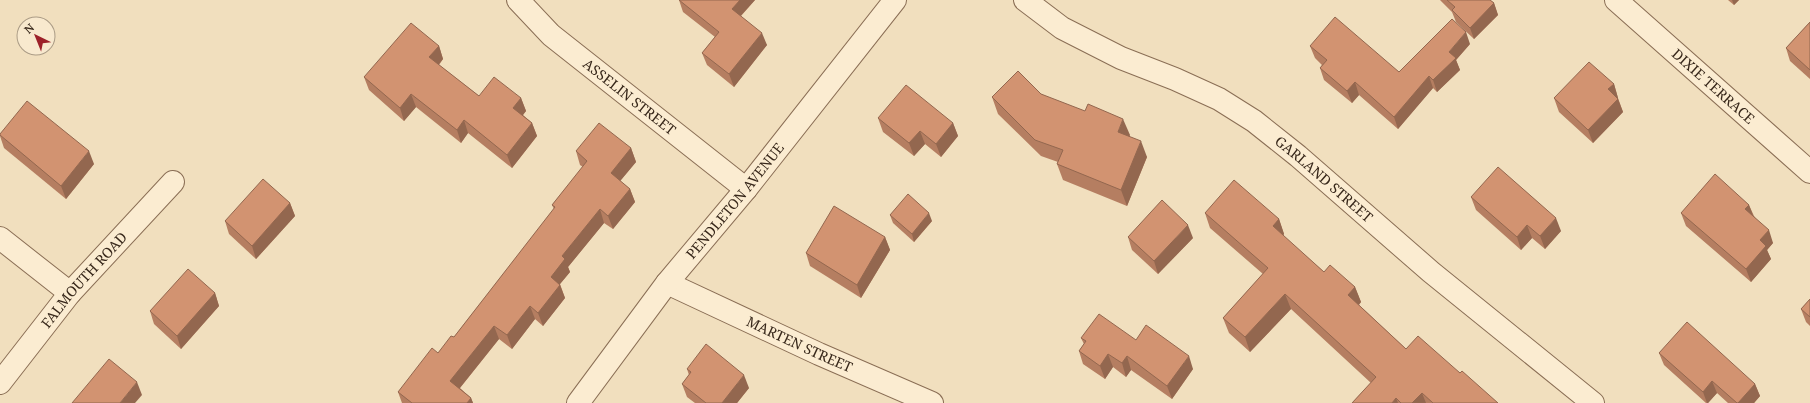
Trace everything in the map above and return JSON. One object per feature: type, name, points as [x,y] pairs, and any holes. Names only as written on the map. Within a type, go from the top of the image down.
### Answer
[{"type":"street","name":"ASSELIN STREET","points":[[518,0],[551,35],[746,189]]},
{"type":"street","name":"PENDLETON AVENUE","points":[[578,403],[667,283],[746,189],[895,0]]},
{"type":"street","name":"GARLAND STREET","points":[[1025,0],[1062,28],[1121,58],[1175,79],[1219,99],[1254,121],[1298,156],[1431,272],[1593,403]]},
{"type":"street","name":"DIXIE TERRACE","points":[[1616,0],[1810,172]]},
{"type":"street","name":"FALMOUTH ROAD","points":[[0,383],[70,293],[173,182]]},
{"type":"street","points":[[0,238],[70,293]]},
{"type":"street","name":"MARTEN STREET","points":[[667,283],[819,354],[932,403]]},
{"type":"building","points":[[679,0],[740,0],[732,9],[762,33],[729,74],[702,53],[719,32]]},
{"type":"building","points":[[1447,0],[1490,0],[1494,3],[1470,28],[1452,10],[1455,7]]},
{"type":"building","points":[[1335,17],[1399,72],[1452,19],[1466,32],[1449,52],[1456,58],[1433,80],[1429,76],[1394,117],[1355,82],[1347,91],[1320,68],[1327,60],[1310,46]]},
{"type":"building","points":[[1810,22],[1810,70],[1786,48]]},
{"type":"building","points":[[411,23],[439,46],[429,57],[479,96],[494,77],[521,98],[513,108],[532,123],[507,155],[464,120],[457,130],[411,94],[400,108],[364,77]]},
{"type":"building","points":[[1589,62],[1614,84],[1608,89],[1618,99],[1588,130],[1554,98]]},
{"type":"building","points":[[1018,71],[1041,94],[1085,111],[1088,104],[1123,119],[1118,132],[1141,141],[1121,190],[1057,164],[1063,150],[1035,140],[992,97]]},
{"type":"building","points":[[906,85],[953,123],[936,144],[920,131],[909,143],[878,118]]},
{"type":"building","points":[[27,101],[89,151],[61,186],[0,135]]},
{"type":"building","points":[[599,123],[631,148],[611,173],[630,189],[608,216],[600,209],[562,256],[565,259],[551,277],[560,285],[538,313],[530,306],[507,335],[494,326],[450,381],[471,398],[467,403],[412,403],[398,392],[432,348],[438,353],[451,336],[454,337],[555,207],[552,205],[587,161],[576,151]]},
{"type":"building","points":[[1498,167],[1556,218],[1540,236],[1527,225],[1517,237],[1471,197]]},
{"type":"building","points":[[1715,174],[1749,205],[1745,209],[1769,230],[1760,240],[1766,246],[1746,269],[1681,213]]},
{"type":"building","points":[[263,179],[290,203],[252,246],[225,221]]},
{"type":"building","points":[[1234,180],[1279,219],[1273,226],[1324,272],[1330,265],[1355,287],[1348,295],[1406,349],[1418,336],[1460,373],[1462,371],[1498,403],[1433,403],[1422,393],[1412,403],[1401,403],[1396,398],[1392,403],[1352,403],[1376,377],[1285,294],[1245,337],[1223,318],[1268,268],[1205,213]]},
{"type":"building","points":[[908,194],[929,213],[912,234],[890,215]]},
{"type":"building","points":[[1162,200],[1188,225],[1154,261],[1128,237]]},
{"type":"building","points":[[834,206],[885,237],[857,285],[806,253]]},
{"type":"building","points":[[188,269],[215,293],[177,336],[150,311]]},
{"type":"building","points":[[1810,299],[1810,317],[1801,309]]},
{"type":"building","points":[[1099,314],[1136,340],[1146,325],[1189,356],[1167,386],[1127,356],[1122,363],[1108,354],[1100,366],[1079,351],[1086,341],[1081,338]]},
{"type":"building","points":[[1687,322],[1755,384],[1738,403],[1712,381],[1703,392],[1659,353]]},
{"type":"building","points":[[706,344],[744,375],[722,403],[706,403],[682,384],[691,372],[687,369]]},
{"type":"building","points":[[109,359],[137,382],[120,403],[72,403]]}]
